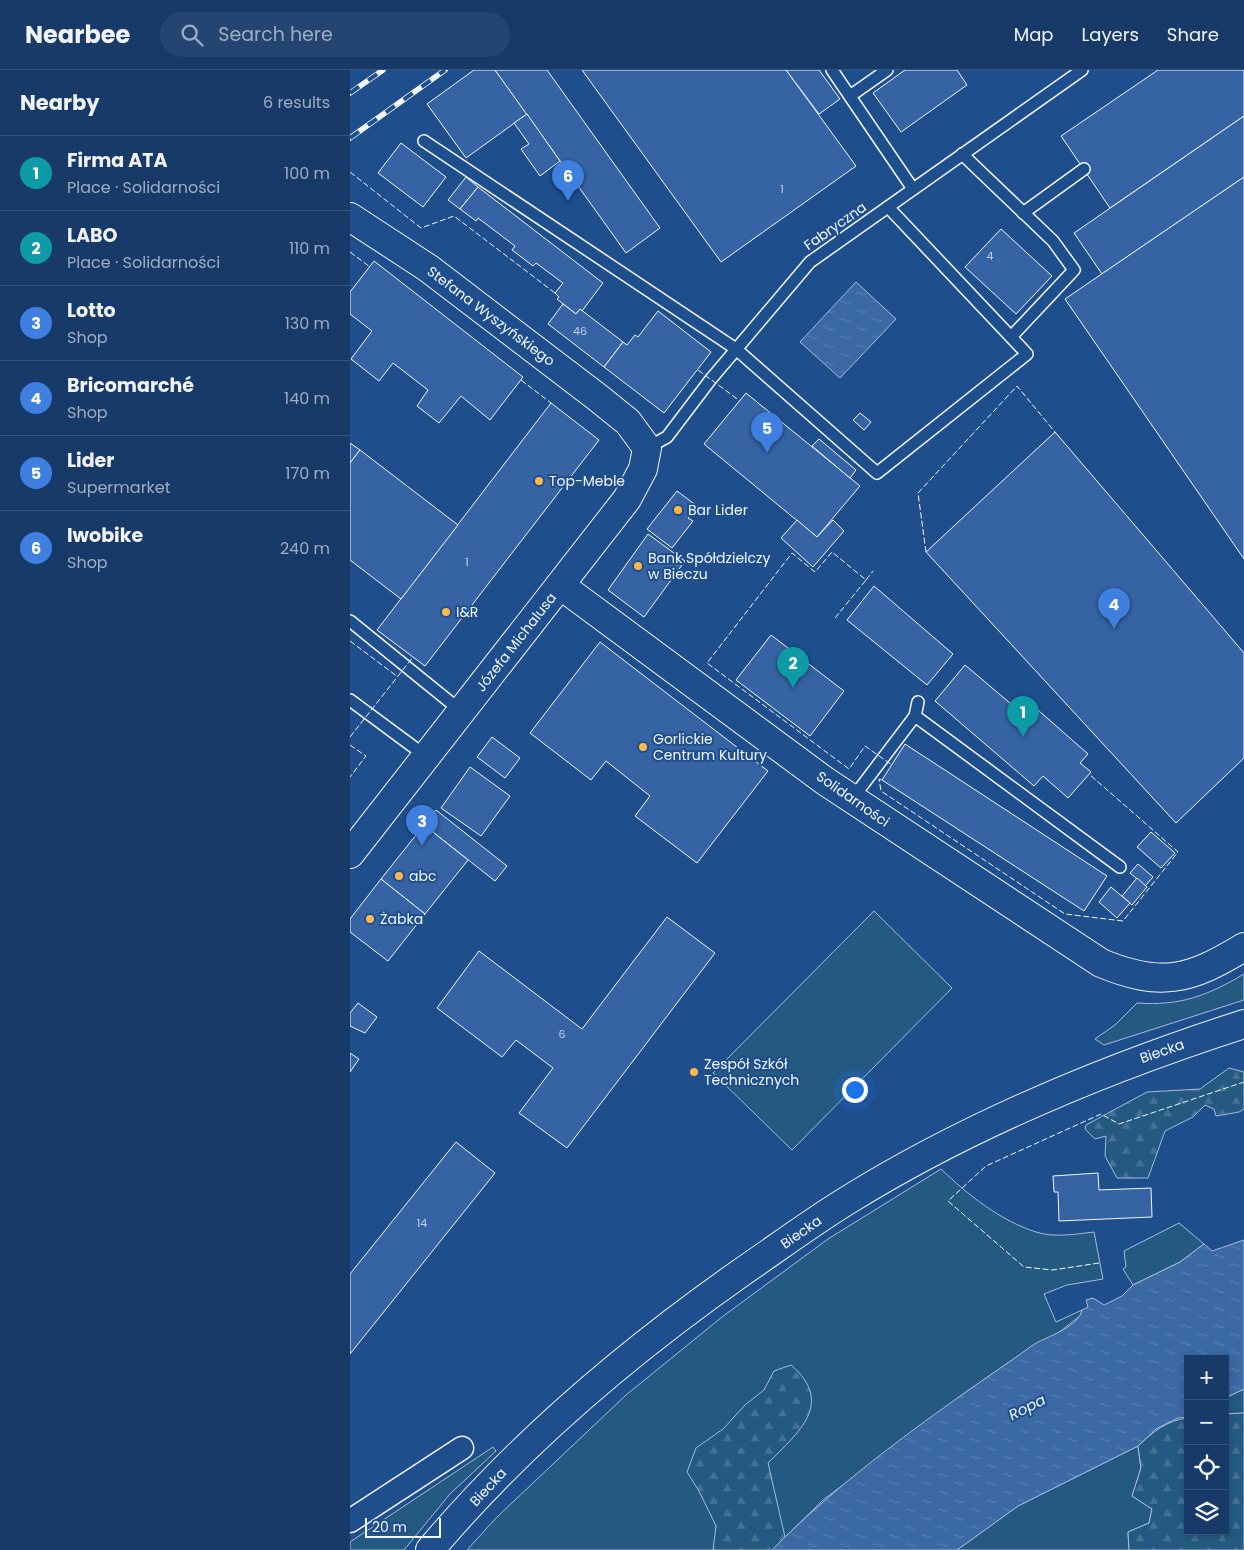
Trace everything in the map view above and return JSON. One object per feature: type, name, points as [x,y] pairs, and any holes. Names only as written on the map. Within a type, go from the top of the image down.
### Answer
[{"type":"street","name":"Stefana Wyszyńskiego","points":[[350,217],[428,268],[628,422],[647,448]]},
{"type":"street","name":"Józefa Michalusa","points":[[350,854],[627,499],[643,469],[647,448]]},
{"type":"street","name":"Solidarności","points":[[560,585],[852,799],[1102,963],[1134,975],[1164,979],[1200,970],[1244,947]]},
{"type":"street","name":"Biecka","points":[[430,1550],[517,1456],[630,1355],[711,1294],[846,1200],[914,1162],[995,1122],[1078,1085],[1131,1062],[1244,1024]]},
{"type":"street","points":[[350,1521],[462,1448]]},
{"type":"lane","points":[[832,70],[913,189]]},
{"type":"lane","points":[[850,96],[887,70]]},
{"type":"lane","name":"Fabryczna","points":[[647,448],[667,437],[736,349],[810,262],[1082,70]]},
{"type":"lane","points":[[424,141],[736,349],[877,473],[1027,354],[888,207]]},
{"type":"lane","points":[[962,154],[1053,242],[1074,270],[1011,337]]},
{"type":"lane","points":[[1023,213],[1084,169]]},
{"type":"lane","points":[[350,621],[462,712]]},
{"type":"lane","points":[[350,700],[427,757]]},
{"type":"lane","points":[[852,799],[915,716],[918,702]]},
{"type":"lane","points":[[915,716],[1120,867]]},
{"type":"green space","points":[[874,911],[952,988],[792,1150],[713,1073]]},
{"type":"green space","points":[[1244,974],[1244,1000],[1104,1045],[1095,1039],[1115,1025],[1137,1003],[1167,1003],[1193,998],[1218,988]]},
{"type":"green space","points":[[1229,1068],[1244,1072],[1244,1109],[1239,1112],[1216,1116],[1214,1109],[1205,1105],[1193,1117],[1165,1131],[1148,1178],[1117,1178],[1105,1156],[1106,1136],[1095,1139],[1085,1129],[1086,1125],[1147,1092],[1200,1089]]},
{"type":"green space","points":[[941,1169],[986,1206],[1023,1227],[1050,1235],[1094,1232],[1103,1279],[1067,1285],[1044,1294],[1056,1322],[1082,1310],[1081,1315],[1057,1334],[1037,1343],[963,1394],[823,1500],[772,1550],[467,1550],[496,1518],[626,1395],[722,1317],[828,1239]]},
{"type":"green space","points":[[1179,1223],[1204,1244],[1180,1262],[1133,1285],[1123,1269],[1126,1267],[1124,1251]]},
{"type":"green space","points":[[791,1365],[804,1379],[810,1392],[811,1405],[808,1417],[801,1428],[768,1463],[785,1537],[772,1550],[713,1550],[716,1526],[699,1491],[687,1472],[696,1448],[723,1429],[745,1405],[764,1390],[774,1371]]},
{"type":"green space","points":[[1244,1389],[1244,1413],[1229,1414],[1229,1396]]},
{"type":"green space","points":[[1244,1413],[1244,1550],[1129,1550],[1128,1532],[1149,1523],[1152,1509],[1132,1496],[1141,1468],[1138,1446],[1167,1424],[1180,1419],[1184,1418],[1184,1535],[1229,1535],[1229,1414]]},
{"type":"green space","points":[[1138,1446],[1141,1468],[1132,1496],[1152,1509],[1149,1523],[1128,1532],[1129,1550],[957,1550],[1018,1506]]},
{"type":"green space","points":[[493,1447],[496,1451],[450,1494],[404,1550],[350,1550],[350,1542]]},
{"type":"water","points":[[856,282],[896,319],[840,378],[800,342]]},
{"type":"water","name":"Ropa","points":[[1244,1240],[1244,1389],[1229,1396],[1229,1355],[1184,1355],[1184,1417],[1178,1418],[1156,1429],[1138,1446],[1018,1506],[957,1550],[772,1550],[828,1498],[887,1449],[1031,1346],[1070,1326],[1080,1316],[1082,1310],[1088,1307],[1086,1300],[1093,1298],[1104,1305],[1122,1296],[1133,1285],[1180,1262],[1204,1244],[1212,1251]]},
{"type":"building","points":[[474,70],[495,70],[527,114],[466,158],[427,104]]},
{"type":"building","points":[[495,70],[547,70],[660,228],[626,253]]},
{"type":"building","points":[[582,70],[786,70],[856,166],[721,262]]},
{"type":"building","points":[[786,70],[819,70],[840,99],[819,114]]},
{"type":"building","points":[[905,70],[957,70],[967,85],[901,132],[873,93]]},
{"type":"building","points":[[1158,70],[1244,70],[1244,116],[1110,208],[1061,136]]},
{"type":"building","points":[[527,114],[560,161],[540,176],[521,149],[529,144],[514,123]]},
{"type":"building","points":[[1244,116],[1244,177],[1102,274],[1074,233]]},
{"type":"building","points":[[401,143],[446,177],[423,207],[378,173]]},
{"type":"building","points":[[466,177],[478,187],[460,209],[448,200]]},
{"type":"building","points":[[1244,177],[1244,559],[1065,299]]},
{"type":"building","points":[[478,187],[603,283],[582,311],[580,309],[576,314],[557,299],[559,297],[555,293],[563,283],[536,263],[533,266],[512,250],[515,246],[478,218],[476,221],[460,209]]},
{"type":"building","points":[[1001,229],[1052,276],[1016,314],[965,267]]},
{"type":"building","points":[[374,261],[523,377],[490,420],[461,396],[439,423],[417,406],[428,390],[393,363],[379,381],[351,359],[372,331],[350,314],[350,292]]},
{"type":"building","points":[[563,304],[576,314],[580,309],[623,342],[604,367],[548,324]]},
{"type":"building","points":[[658,311],[711,352],[664,413],[604,367],[623,342],[627,345],[635,335],[638,337]]},
{"type":"building","points":[[746,393],[860,486],[817,537],[704,444]]},
{"type":"building","points":[[551,403],[599,440],[425,666],[377,630]]},
{"type":"building","points":[[860,413],[871,422],[864,430],[853,420]]},
{"type":"building","points":[[1055,432],[1244,653],[1244,758],[1176,823],[926,552]]},
{"type":"building","points":[[819,439],[856,470],[850,478],[812,446]]},
{"type":"building","points":[[350,443],[360,450],[350,463]]},
{"type":"building","points":[[360,450],[458,525],[401,599],[350,560],[350,463]]},
{"type":"building","points":[[677,491],[697,506],[688,518],[693,521],[672,548],[647,529]]},
{"type":"building","points":[[797,520],[817,537],[833,520],[844,531],[813,567],[781,538]]},
{"type":"building","points":[[648,534],[685,561],[644,617],[608,590]]},
{"type":"building","points":[[874,586],[953,654],[927,685],[847,620]]},
{"type":"building","points":[[771,635],[844,691],[810,736],[736,680]]},
{"type":"building","name":"Gorlickie Centrum Kultury","points":[[600,642],[768,771],[697,863],[635,816],[650,796],[606,761],[591,780],[530,733]]},
{"type":"building","points":[[965,665],[1030,720],[1038,710],[1088,754],[1080,763],[1091,772],[1068,798],[1043,776],[1034,786],[935,701]]},
{"type":"building","points":[[492,737],[520,758],[505,778],[477,757]]},
{"type":"building","points":[[905,744],[1107,876],[1084,911],[882,780]]},
{"type":"building","points":[[470,767],[510,796],[481,836],[441,808]]},
{"type":"building","points":[[436,810],[507,866],[495,881],[424,825]]},
{"type":"building","points":[[424,825],[468,860],[425,914],[381,879]]},
{"type":"building","points":[[1151,832],[1175,853],[1161,868],[1137,847]]},
{"type":"building","points":[[1138,864],[1153,877],[1145,886],[1130,873]]},
{"type":"building","points":[[1137,878],[1147,887],[1132,905],[1122,896]]},
{"type":"building","points":[[381,879],[425,914],[388,961],[350,932],[350,919]]},
{"type":"building","points":[[1111,887],[1130,903],[1117,918],[1099,902]]},
{"type":"building","points":[[667,917],[715,953],[567,1148],[519,1113],[553,1068],[516,1040],[502,1057],[437,1008],[479,951],[582,1029]]},
{"type":"building","points":[[358,1003],[377,1017],[365,1033],[350,1026],[350,1013]]},
{"type":"building","points":[[350,1053],[359,1059],[350,1072]]},
{"type":"building","points":[[456,1142],[495,1173],[350,1354],[350,1274]]},
{"type":"building","points":[[1098,1173],[1099,1190],[1151,1188],[1152,1217],[1059,1221],[1058,1192],[1054,1192],[1053,1176]]},
{"type":"railway","points":[[350,93],[383,70]]},
{"type":"railway","points":[[350,138],[445,70]]},
{"type":"fence","points":[[350,172],[421,228],[454,216],[555,293]]},
{"type":"fence","points":[[350,252],[370,267]]},
{"type":"fence","points":[[698,370],[740,401]]},
{"type":"fence","points":[[521,380],[551,403]]},
{"type":"fence","points":[[926,552],[918,493],[1017,386],[1055,432]]},
{"type":"fence","points":[[835,618],[866,580],[832,552],[815,572],[792,553],[707,663],[849,769],[865,746],[892,765]]},
{"type":"fence","points":[[866,580],[873,571]]},
{"type":"fence","points":[[350,641],[398,677]]},
{"type":"fence","points":[[350,737],[413,657]]},
{"type":"fence","points":[[350,745],[366,756],[350,777]]},
{"type":"fence","points":[[882,780],[879,779],[881,791],[1065,914],[1123,921],[1178,852],[1089,774]]},
{"type":"fence","points":[[1099,1263],[1053,1270],[1024,1267],[948,1201],[986,1166],[1101,1114],[1119,1124],[1244,1082]]},
{"type":"place","name":"Iwobike","points":[[568,201]]},
{"type":"place","name":"Lider","points":[[767,453]]},
{"type":"place","name":"Top-Meble","points":[[539,481]]},
{"type":"place","name":"Bar Lider","points":[[678,510]]},
{"type":"place","name":"Bank Spółdzielczy w Bieczu","points":[[638,566]]},
{"type":"place","name":"I&R","points":[[446,612]]},
{"type":"place","name":"Bricomarché","points":[[1114,629]]},
{"type":"place","name":"LABO","points":[[793,688]]},
{"type":"place","name":"Firma ATA","points":[[1023,737]]},
{"type":"place","name":"Gorlickie Centrum Kultury","points":[[643,747]]},
{"type":"place","name":"Lotto","points":[[422,846]]},
{"type":"place","name":"abc","points":[[399,876]]},
{"type":"place","name":"Żabka","points":[[370,919]]},
{"type":"place","name":"Zespół Szkół Technicznych","points":[[694,1072]]}]
